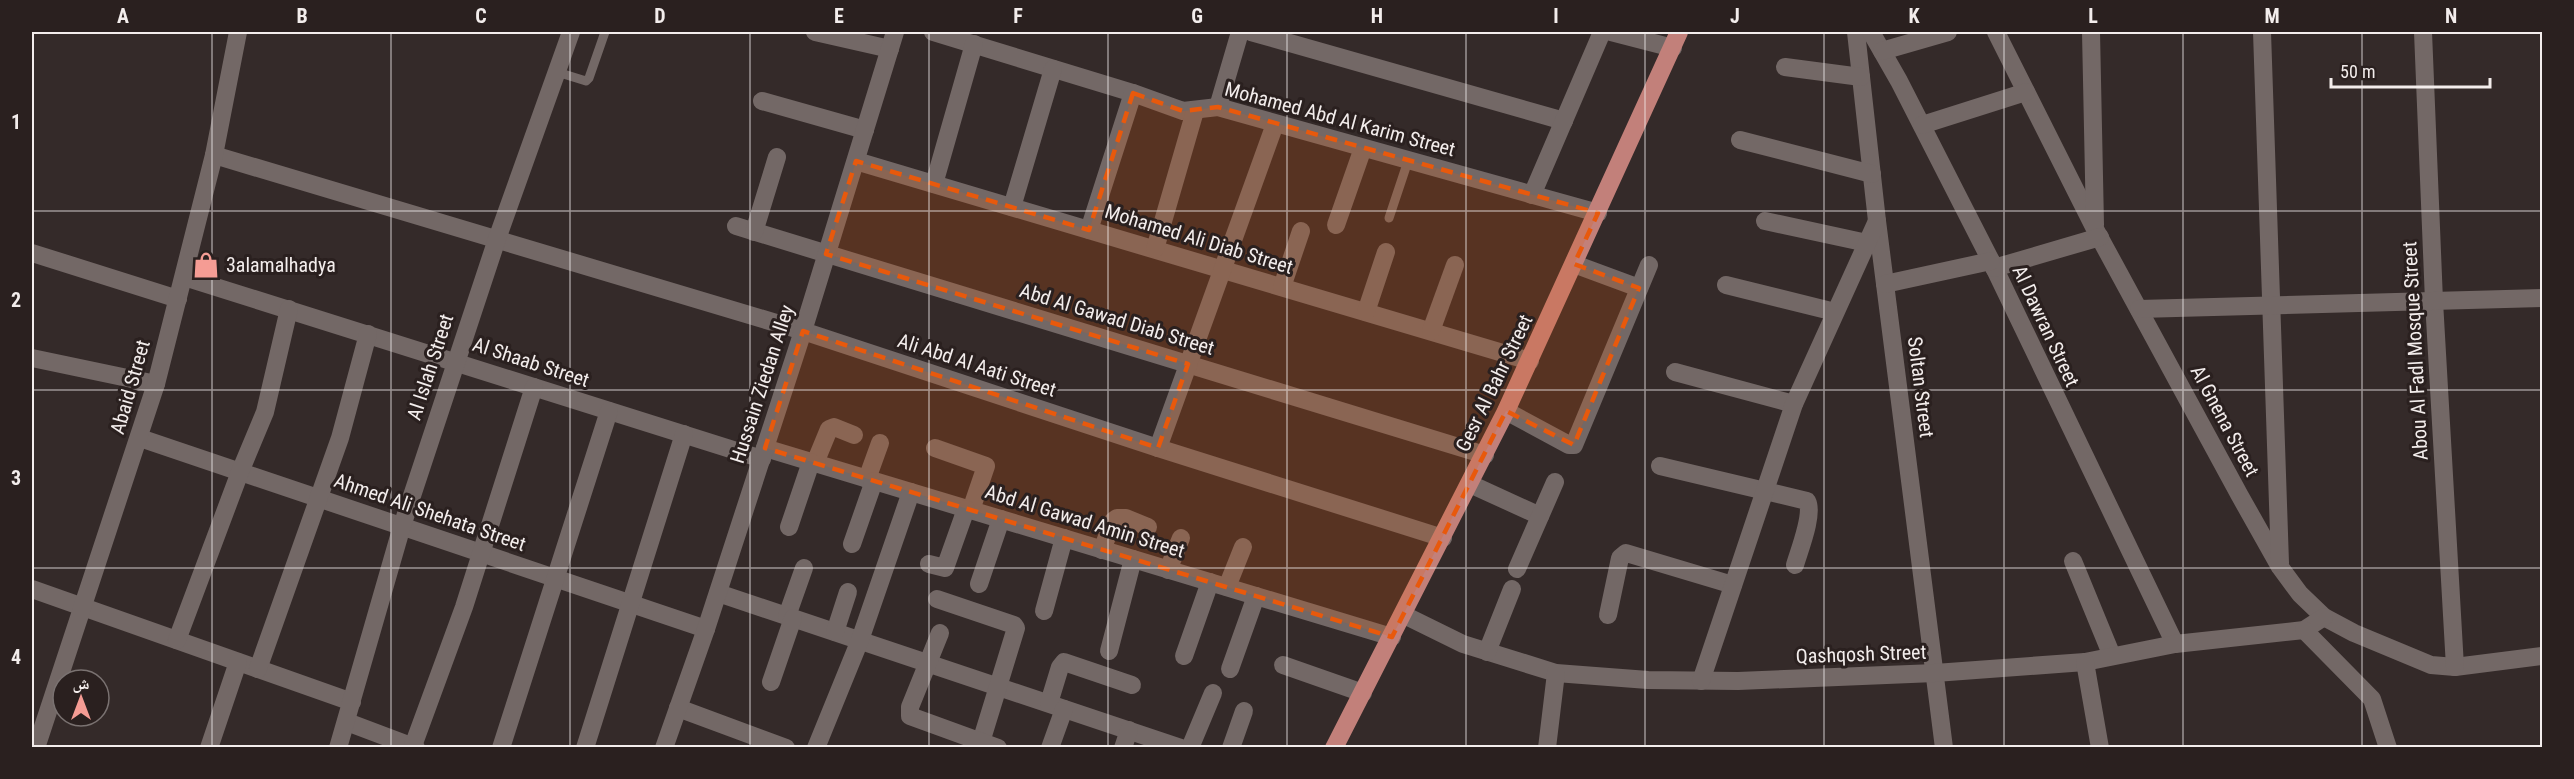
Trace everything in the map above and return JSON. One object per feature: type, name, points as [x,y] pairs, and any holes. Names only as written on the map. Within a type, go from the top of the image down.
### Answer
[{"type":"main road","name":"Gesr Al Bahr Street","points":[[1334,747],[1485,455],[1676,40]]},
{"type":"street","name":"Abaid Street","points":[[36,747],[156,384],[214,155],[238,32]]},
{"type":"street","name":"Al Islah Street","points":[[338,747],[402,526],[496,239],[571,32]]},
{"type":"street","points":[[815,32],[890,50]]},
{"type":"street","name":"Hussain Ziedan Alley","points":[[664,747],[764,454],[895,32]]},
{"type":"street","name":"Mohamed Abd Al Karim Street","points":[[933,32],[1133,93],[1183,111],[1218,107],[1598,213]]},
{"type":"street","points":[[1218,107],[1240,32]]},
{"type":"street","points":[[1251,32],[1564,121]]},
{"type":"street","points":[[1532,195],[1602,32]]},
{"type":"street","points":[[1611,32],[1676,40]]},
{"type":"street","name":"Soltan Street","points":[[1856,32],[1877,221],[1944,747]]},
{"type":"street","name":"Al Dawran Street","points":[[1870,32],[1922,125],[1992,265],[2175,644]]},
{"type":"street","points":[[1882,51],[1941,32]]},
{"type":"street","name":"Al Gnena Street","points":[[1996,32],[2139,309],[2280,567],[2300,594],[2324,617],[2354,633],[2431,665],[2455,667],[2542,656]]},
{"type":"street","points":[[1885,284],[1992,265],[2098,233],[2091,32]]},
{"type":"street","points":[[2262,32],[2273,305],[2280,567]]},
{"type":"street","name":"Abou Al Fadl Mosque Street","points":[[2423,32],[2434,301],[2455,667]]},
{"type":"street","points":[[934,184],[974,44]]},
{"type":"street","points":[[1785,68],[1861,77]]},
{"type":"street","points":[[1012,207],[1053,69]]},
{"type":"street","points":[[1922,125],[2026,92]]},
{"type":"street","points":[[1089,230],[1133,93]]},
{"type":"street","points":[[762,101],[865,130]]},
{"type":"street","points":[[1155,249],[1195,111]]},
{"type":"street","points":[[1158,448],[1275,124]]},
{"type":"street","points":[[1740,140],[1872,174]]},
{"type":"street","points":[[1336,225],[1363,148]]},
{"type":"street","name":"Ali Abd Al Aati Street","points":[[214,155],[803,331],[1158,448],[1443,537]]},
{"type":"street","points":[[754,232],[777,157]]},
{"type":"street","name":"Mohamed Ali Diab Street","points":[[856,160],[1530,361]]},
{"type":"street","points":[[1765,221],[1867,243]]},
{"type":"street","points":[[1701,681],[1794,404],[1877,221]]},
{"type":"street","name":"Abd Al Gawad Diab Street","points":[[736,226],[1485,455]]},
{"type":"street","points":[[1282,287],[1301,231]]},
{"type":"street","points":[[1366,312],[1386,252]]},
{"type":"street","points":[[32,253],[178,299]]},
{"type":"street","points":[[1574,264],[1639,288]]},
{"type":"street","points":[[1431,331],[1455,265]]},
{"type":"street","points":[[1506,411],[1569,445],[1574,445],[1649,265]]},
{"type":"street","name":"Al Shaab Street","points":[[184,277],[684,434],[764,454]]},
{"type":"street","points":[[1726,285],[1835,312]]},
{"type":"street","points":[[2139,309],[2542,298]]},
{"type":"street","points":[[177,640],[265,412],[289,309]]},
{"type":"street","points":[[258,669],[340,438],[368,334]]},
{"type":"street","points":[[32,358],[156,384]]},
{"type":"street","points":[[1675,372],[1794,404]]},
{"type":"street","points":[[347,722],[414,747],[464,607],[534,387]]},
{"type":"street","points":[[501,747],[609,411]]},
{"type":"street","points":[[789,527],[813,463],[829,429],[834,428],[854,435]]},
{"type":"street","points":[[585,747],[684,434]]},
{"type":"street","name":"Ahmed Ali Shehata Street","points":[[140,438],[706,629]]},
{"type":"street","points":[[852,543],[880,443]]},
{"type":"street","points":[[929,564],[945,568],[986,466],[935,448]]},
{"type":"street","name":"Abd Al Gawad Amin Street","points":[[764,454],[813,463],[1392,637]]},
{"type":"street","points":[[1660,466],[1807,501],[1810,507],[1795,565]]},
{"type":"street","points":[[1517,569],[1555,482]]},
{"type":"street","points":[[1470,484],[1540,516]]},
{"type":"street","points":[[816,747],[860,640],[910,492]]},
{"type":"street","points":[[1102,549],[1113,521],[1117,518],[1122,517],[1148,527]]},
{"type":"street","points":[[979,584],[1001,519]]},
{"type":"street","points":[[1044,611],[1065,538]]},
{"type":"street","points":[[1168,570],[1181,538]]},
{"type":"street","points":[[1184,656],[1218,584],[1243,547]]},
{"type":"street","points":[[1608,615],[1620,558],[1626,553],[1733,585]]},
{"type":"street","points":[[1109,651],[1133,559]]},
{"type":"street","points":[[2073,561],[2112,656]]},
{"type":"street","points":[[771,682],[804,568]]},
{"type":"street","points":[[32,589],[352,702]]},
{"type":"street","points":[[1487,652],[1512,589]]},
{"type":"street","points":[[834,632],[848,592]]},
{"type":"street","points":[[718,593],[1056,706],[1126,739],[1174,746]]},
{"type":"street","points":[[1230,669],[1256,596]]},
{"type":"street","points":[[937,599],[1014,625],[1016,630],[999,687],[990,745],[910,716],[910,707],[940,633]]},
{"type":"street","name":"Qashqosh Street","points":[[1404,615],[1462,644],[1556,673],[1648,680],[1701,681],[1935,673],[2085,662],[2175,644],[2304,630],[2324,617]]},
{"type":"street","points":[[2304,630],[2372,699],[2388,747]]},
{"type":"street","points":[[208,747],[238,662]]},
{"type":"street","points":[[1050,747],[1060,667],[1065,662],[1132,685]]},
{"type":"street","points":[[2085,662],[2100,747]]},
{"type":"street","points":[[1282,665],[1363,693]]},
{"type":"street","points":[[1547,747],[1556,673]]},
{"type":"street","points":[[1190,747],[1213,693]]},
{"type":"street","points":[[678,708],[786,747]]},
{"type":"street","points":[[1231,747],[1244,711]]},
{"type":"lane","points":[[557,72],[586,81],[605,32]]},
{"type":"lane","points":[[1389,218],[1408,160]]},
{"type":"highlighted area","points":[[1133,93],[1183,111],[1218,107],[1598,213],[1574,264],[1639,288],[1574,445],[1506,411],[1392,637],[765,448],[803,331],[1158,448],[1188,364],[826,254],[856,161],[1089,230]]},
{"type":"place","name":"3alamalhadya","points":[[206,265]]}]
